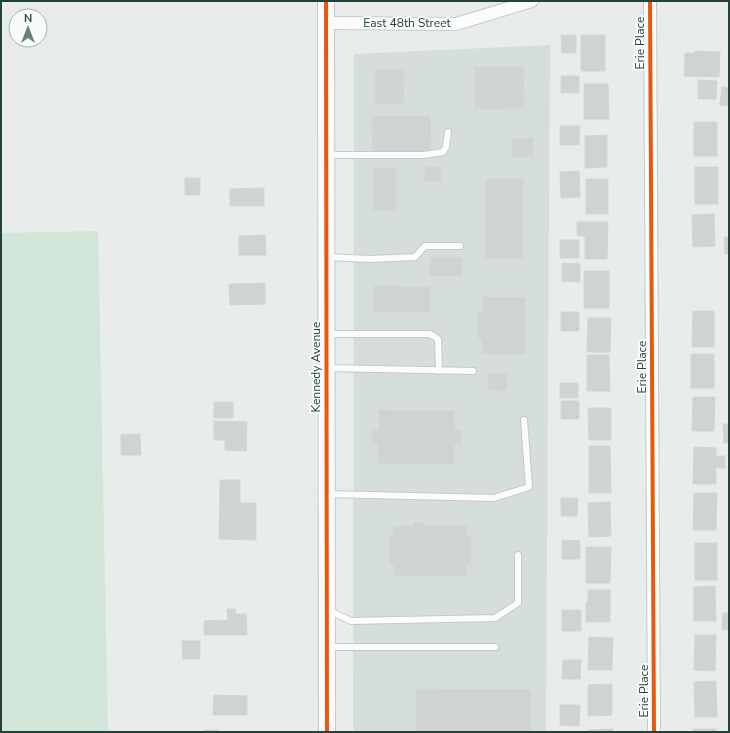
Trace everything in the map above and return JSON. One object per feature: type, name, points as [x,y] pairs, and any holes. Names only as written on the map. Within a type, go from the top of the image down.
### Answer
[{"type":"street","name":"Kennedy Avenue","points":[[326,1],[327,732]]},
{"type":"street","name":"East 48th Street","points":[[326,23],[456,24],[532,1]]},
{"type":"street","name":"Erie Place","points":[[650,1],[654,732]]},
{"type":"lane","points":[[326,155],[424,155],[443,152],[446,147],[448,132]]},
{"type":"lane","points":[[326,257],[370,259],[416,257],[425,246],[460,246]]},
{"type":"lane","points":[[326,334],[430,334],[438,339],[439,371]]},
{"type":"lane","points":[[326,368],[474,371]]},
{"type":"lane","points":[[327,494],[494,498],[528,487],[524,420]]},
{"type":"lane","points":[[327,610],[351,622],[495,618],[518,603],[518,555]]},
{"type":"lane","points":[[327,646],[495,647]]},
{"type":"shaded area","points":[[550,45],[546,732],[353,732],[354,54]]},
{"type":"green space","points":[[98,231],[108,732],[1,732],[1,233]]},
{"type":"building","points":[[561,35],[576,35],[576,53],[562,53]]},
{"type":"building","points":[[581,35],[605,35],[605,71],[581,71]]},
{"type":"building","points":[[695,51],[720,52],[719,77],[684,76],[685,53],[695,53]]},
{"type":"building","points":[[523,66],[524,108],[475,109],[475,67]]},
{"type":"building","points":[[376,69],[404,69],[403,104],[375,103]]},
{"type":"building","points":[[561,76],[579,76],[579,93],[561,93]]},
{"type":"building","points":[[698,80],[717,81],[716,99],[698,99]]},
{"type":"building","points":[[584,84],[608,84],[609,119],[584,119]]},
{"type":"building","points":[[722,87],[729,88],[729,106],[720,105]]},
{"type":"building","points":[[372,116],[430,116],[431,152],[373,153]]},
{"type":"building","points":[[694,122],[717,122],[717,156],[694,156]]},
{"type":"building","points":[[560,126],[580,126],[579,145],[560,145]]},
{"type":"building","points":[[607,135],[607,167],[585,168],[585,136]]},
{"type":"building","points":[[533,138],[533,157],[512,157],[512,139]]},
{"type":"building","points":[[425,166],[441,167],[441,181],[425,181]]},
{"type":"building","points":[[695,167],[718,167],[718,204],[695,204]]},
{"type":"building","points":[[374,168],[396,168],[396,211],[374,210]]},
{"type":"building","points":[[579,171],[580,197],[561,198],[560,172]]},
{"type":"building","points":[[185,178],[200,178],[200,195],[185,195]]},
{"type":"building","points":[[486,179],[523,179],[523,259],[486,259]]},
{"type":"building","points":[[586,179],[608,179],[608,214],[586,214]]},
{"type":"building","points":[[264,188],[264,206],[230,206],[230,189]]},
{"type":"building","points":[[714,214],[715,246],[693,247],[692,215]]},
{"type":"building","points":[[577,222],[608,222],[607,259],[585,259],[585,236],[577,236]]},
{"type":"building","points":[[265,235],[266,255],[239,255],[239,236]]},
{"type":"building","points":[[724,237],[729,237],[729,254],[725,254]]},
{"type":"building","points":[[560,240],[579,240],[579,258],[560,258]]},
{"type":"building","points":[[430,258],[462,258],[462,276],[430,276]]},
{"type":"building","points":[[562,263],[580,264],[580,282],[562,281]]},
{"type":"building","points":[[584,271],[609,271],[609,308],[584,308]]},
{"type":"building","points":[[265,283],[265,304],[230,305],[229,284]]},
{"type":"building","points":[[374,286],[430,287],[430,312],[374,311]]},
{"type":"building","points":[[483,297],[525,298],[524,354],[482,354],[483,338],[478,338],[478,313],[483,313]]},
{"type":"building","points":[[693,311],[714,311],[714,347],[692,347]]},
{"type":"building","points":[[561,312],[579,312],[579,331],[561,331]]},
{"type":"building","points":[[588,318],[611,318],[610,352],[587,352]]},
{"type":"building","points":[[691,354],[714,354],[714,388],[691,388]]},
{"type":"building","points":[[587,355],[609,355],[610,391],[587,391]]},
{"type":"building","points":[[488,373],[507,373],[507,390],[489,390]]},
{"type":"building","points":[[560,383],[578,383],[578,398],[560,398]]},
{"type":"building","points":[[693,397],[715,397],[714,431],[692,431]]},
{"type":"building","points":[[561,401],[579,401],[579,419],[561,419]]},
{"type":"building","points":[[214,402],[233,402],[233,418],[214,418]]},
{"type":"building","points":[[588,408],[611,408],[611,440],[589,440]]},
{"type":"building","points":[[379,410],[454,411],[454,430],[461,431],[461,445],[454,445],[454,464],[378,463],[378,444],[372,444],[372,430],[379,430]]},
{"type":"building","points":[[214,421],[247,422],[246,451],[225,450],[225,440],[214,440]]},
{"type":"building","points":[[723,424],[729,424],[729,443],[724,443]]},
{"type":"building","points":[[140,434],[141,455],[121,455],[121,435]]},
{"type":"building","points":[[589,446],[610,446],[611,493],[589,493]]},
{"type":"building","points":[[694,447],[716,448],[716,456],[725,456],[725,468],[716,468],[716,484],[693,484]]},
{"type":"building","points":[[220,480],[240,480],[240,503],[256,503],[256,540],[219,539]]},
{"type":"building","points":[[694,493],[717,493],[716,530],[693,530]]},
{"type":"building","points":[[561,498],[578,498],[577,516],[561,516]]},
{"type":"building","points":[[610,502],[611,536],[589,537],[588,503]]},
{"type":"building","points":[[414,522],[423,522],[423,525],[467,525],[467,536],[471,536],[471,565],[466,565],[466,576],[394,575],[394,565],[390,565],[390,535],[394,535],[394,526],[414,526]]},
{"type":"building","points":[[562,540],[580,541],[580,559],[562,559]]},
{"type":"building","points":[[695,543],[717,543],[717,580],[695,580]]},
{"type":"building","points":[[586,547],[611,547],[610,583],[586,583]]},
{"type":"building","points":[[715,586],[716,621],[694,621],[694,587]]},
{"type":"building","points":[[588,590],[610,590],[610,622],[586,622],[586,602],[588,602]]},
{"type":"building","points":[[227,609],[235,609],[236,614],[246,614],[247,635],[204,635],[204,621],[228,620]]},
{"type":"building","points":[[562,610],[581,610],[581,631],[562,631]]},
{"type":"building","points":[[723,613],[729,613],[729,630],[722,630]]},
{"type":"building","points":[[695,635],[716,635],[715,671],[694,670]]},
{"type":"building","points":[[589,637],[613,638],[612,670],[588,670]]},
{"type":"building","points":[[182,641],[200,641],[200,659],[183,659]]},
{"type":"building","points":[[563,660],[581,660],[580,679],[562,679]]},
{"type":"building","points":[[716,681],[717,717],[695,717],[694,682]]},
{"type":"building","points":[[612,684],[612,715],[588,716],[588,685]]},
{"type":"building","points":[[417,689],[531,690],[531,732],[416,732]]},
{"type":"building","points":[[214,695],[247,696],[247,715],[213,715]]},
{"type":"building","points":[[560,705],[580,705],[579,726],[560,725]]},
{"type":"building","points":[[613,729],[613,732],[588,732],[588,730]]},
{"type":"building","points":[[693,729],[716,729],[716,732],[693,732]]},
{"type":"building","points":[[204,730],[218,730],[218,732],[204,732]]},
{"type":"cycle path","points":[[326,1],[327,732]]},
{"type":"cycle path","points":[[650,1],[654,732]]}]
